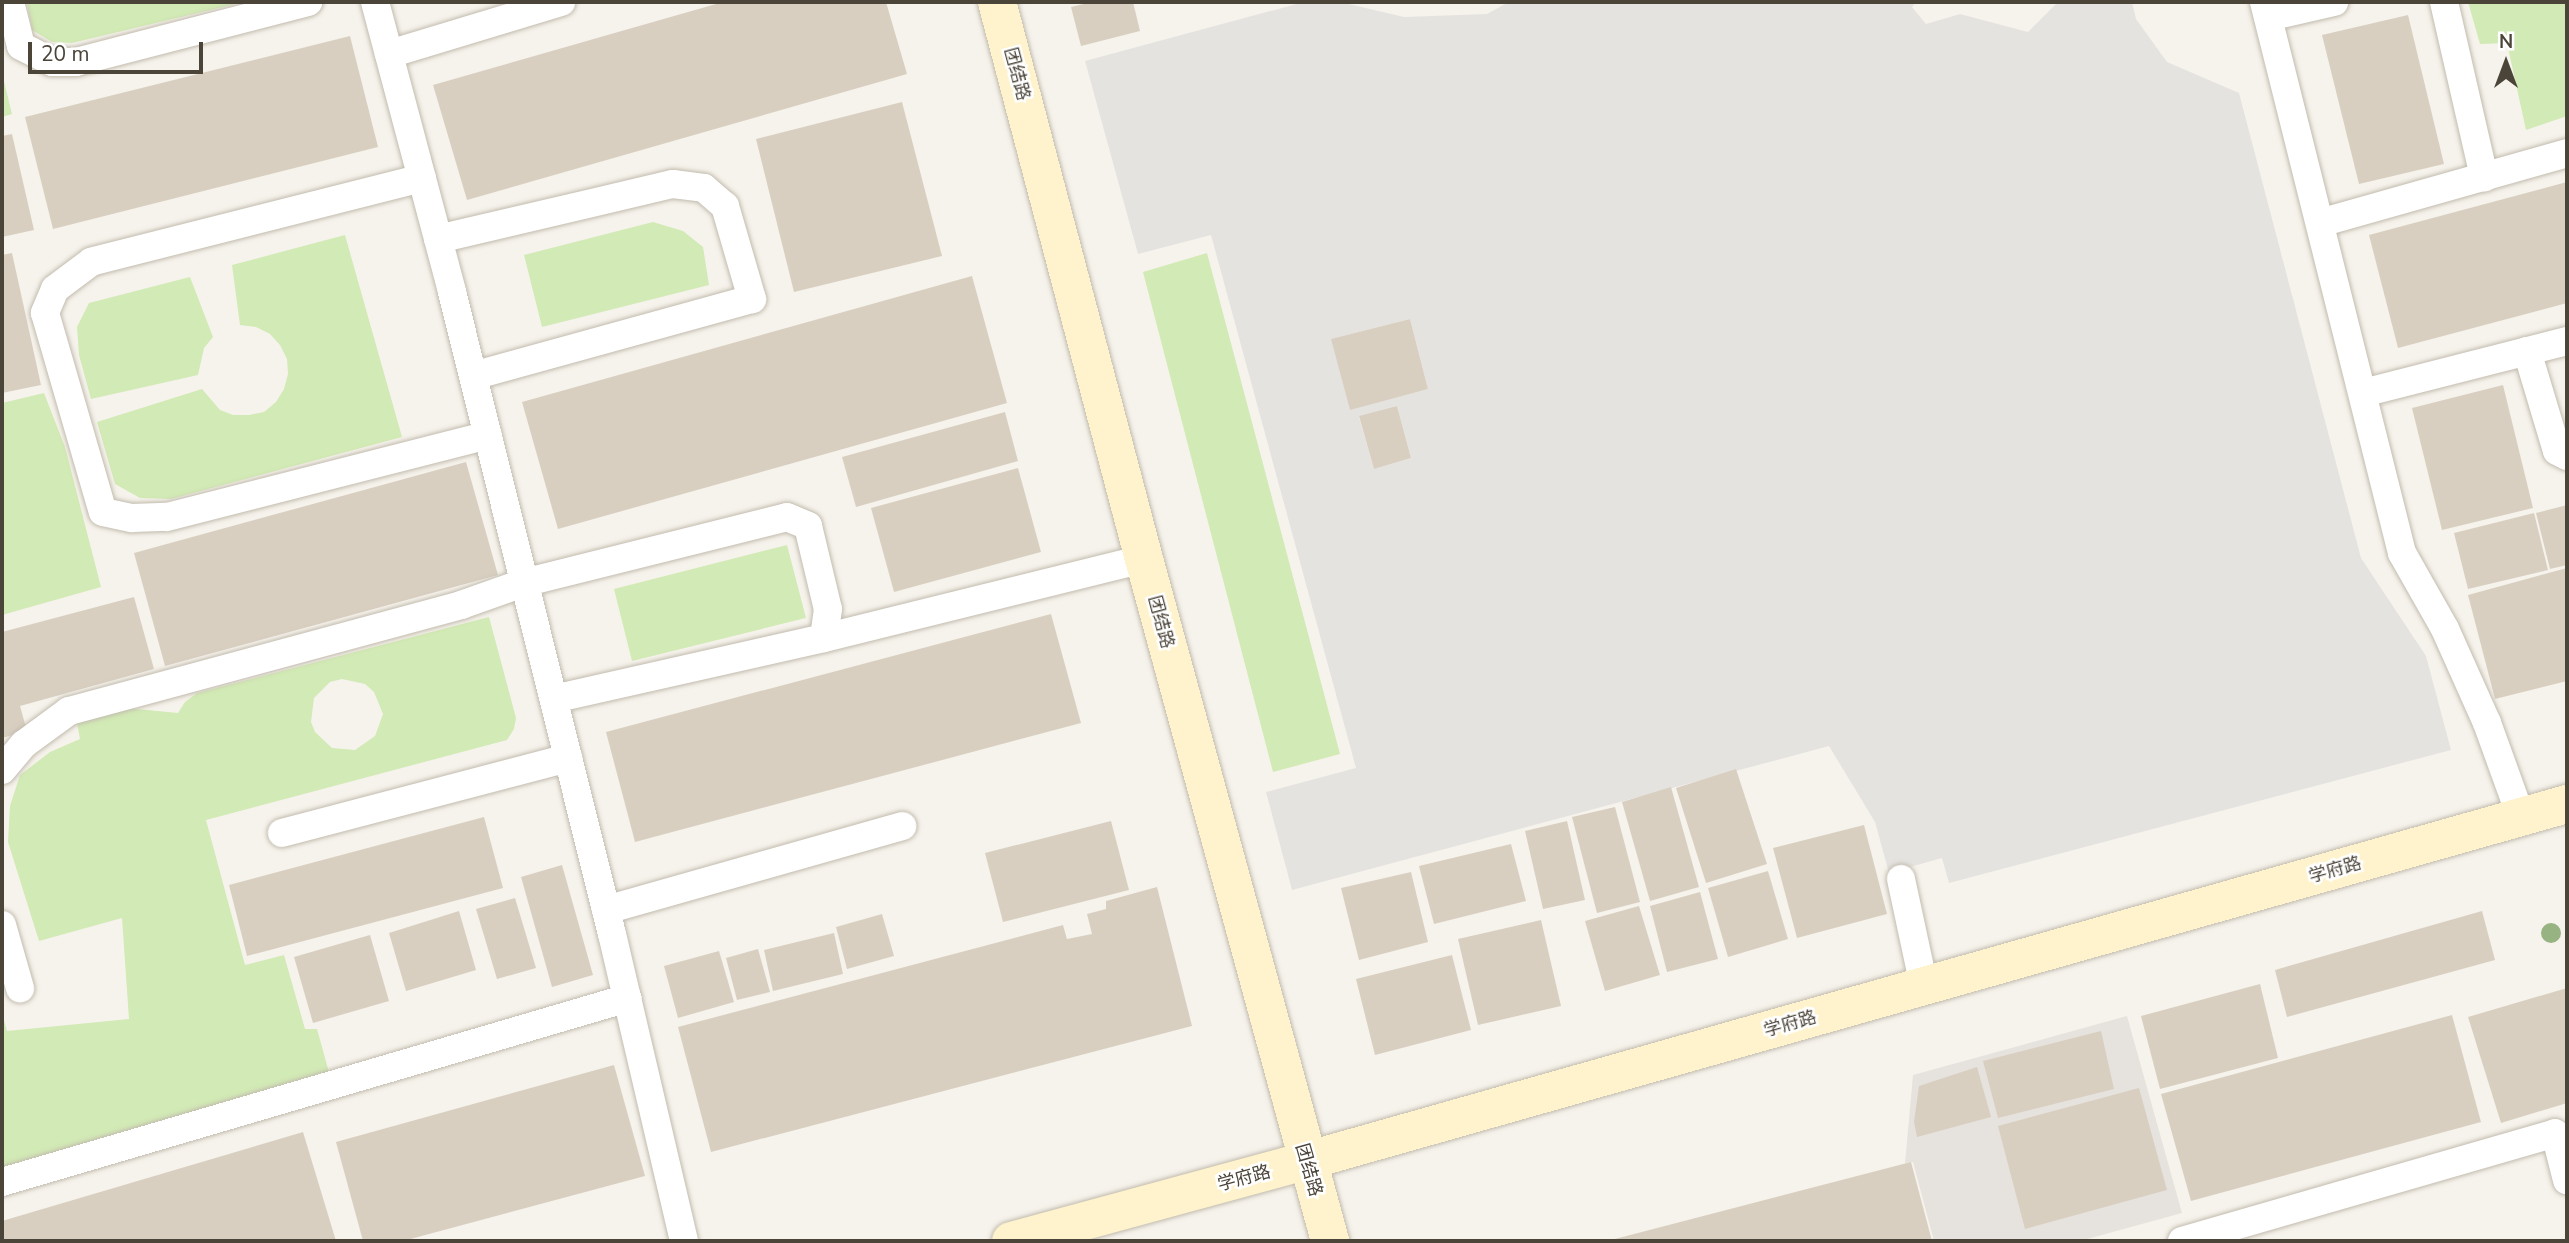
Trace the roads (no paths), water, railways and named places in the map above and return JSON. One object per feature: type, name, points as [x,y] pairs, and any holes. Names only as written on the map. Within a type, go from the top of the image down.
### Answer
[{"type":"street","name":"团结路","points":[[998,2],[1144,559],[1306,1161],[1330,1241]]},
{"type":"street","name":"学府路","points":[[1011,1241],[1306,1161],[2567,804]]},
{"type":"lane","points":[[10,2],[21,46],[52,62],[76,62],[308,2]]},
{"type":"lane","points":[[375,2],[554,699],[628,998],[684,1241]]},
{"type":"lane","points":[[388,54],[561,2]]},
{"type":"lane","points":[[2334,2],[2266,10],[2402,553],[2445,629],[2487,723],[2521,817]]},
{"type":"lane","points":[[2444,2],[2484,177]]},
{"type":"lane","points":[[2320,223],[2567,153]]},
{"type":"lane","points":[[422,178],[91,261],[55,289],[45,313],[103,512],[132,518],[167,517],[488,435]]},
{"type":"lane","points":[[438,239],[673,184],[704,188],[725,206],[752,299],[473,376]]},
{"type":"lane","points":[[2363,393],[2567,341]]},
{"type":"lane","points":[[2527,351],[2557,451],[2567,456]]},
{"type":"lane","points":[[2,769],[24,744],[69,711],[461,605],[523,583],[787,517],[808,526],[828,609],[824,638]]},
{"type":"lane","points":[[554,699],[824,638],[1144,559]]},
{"type":"lane","points":[[282,833],[568,758]]},
{"type":"lane","points":[[606,910],[902,826]]},
{"type":"lane","points":[[1900,879],[1924,986]]},
{"type":"lane","points":[[2,925],[20,988]]},
{"type":"lane","points":[[2,1182],[628,998]]},
{"type":"lane","points":[[2182,1241],[2561,1131],[2567,1180]]}]
